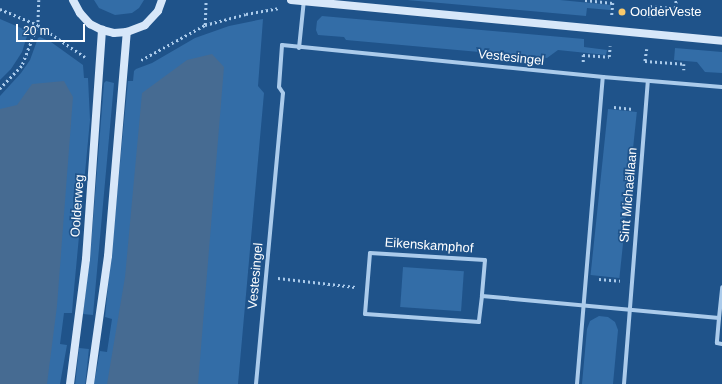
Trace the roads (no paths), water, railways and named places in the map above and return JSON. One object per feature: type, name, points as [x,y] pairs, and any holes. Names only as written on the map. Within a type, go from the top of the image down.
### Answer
[{"type":"street","points":[[74,0],[80,13],[90,24],[102,30],[114,33],[127,32],[145,25],[158,11],[162,0]]},
{"type":"street","points":[[291,0],[722,41]]},
{"type":"street","points":[[299,48],[304,1]]},
{"type":"street","name":"Oolderweg","points":[[70,384],[86,259],[102,30]]},
{"type":"street","points":[[90,384],[108,256],[127,32]]},
{"type":"street","name":"Vestesingel","points":[[256,384],[283,93],[279,87],[282,45],[299,48],[604,78],[722,87]]},
{"type":"street","points":[[578,384],[604,78]]},
{"type":"street","name":"Sint Michaëllaan","points":[[624,384],[648,82]]},
{"type":"street","name":"Eikenskamphof","points":[[370,252],[485,260],[482,296],[479,322],[365,314],[370,252]]},
{"type":"street","points":[[722,286],[717,344],[722,344]]},
{"type":"street","points":[[482,296],[719,318]]},
{"type":"place","name":"OolderVeste","points":[[622,12]]}]
